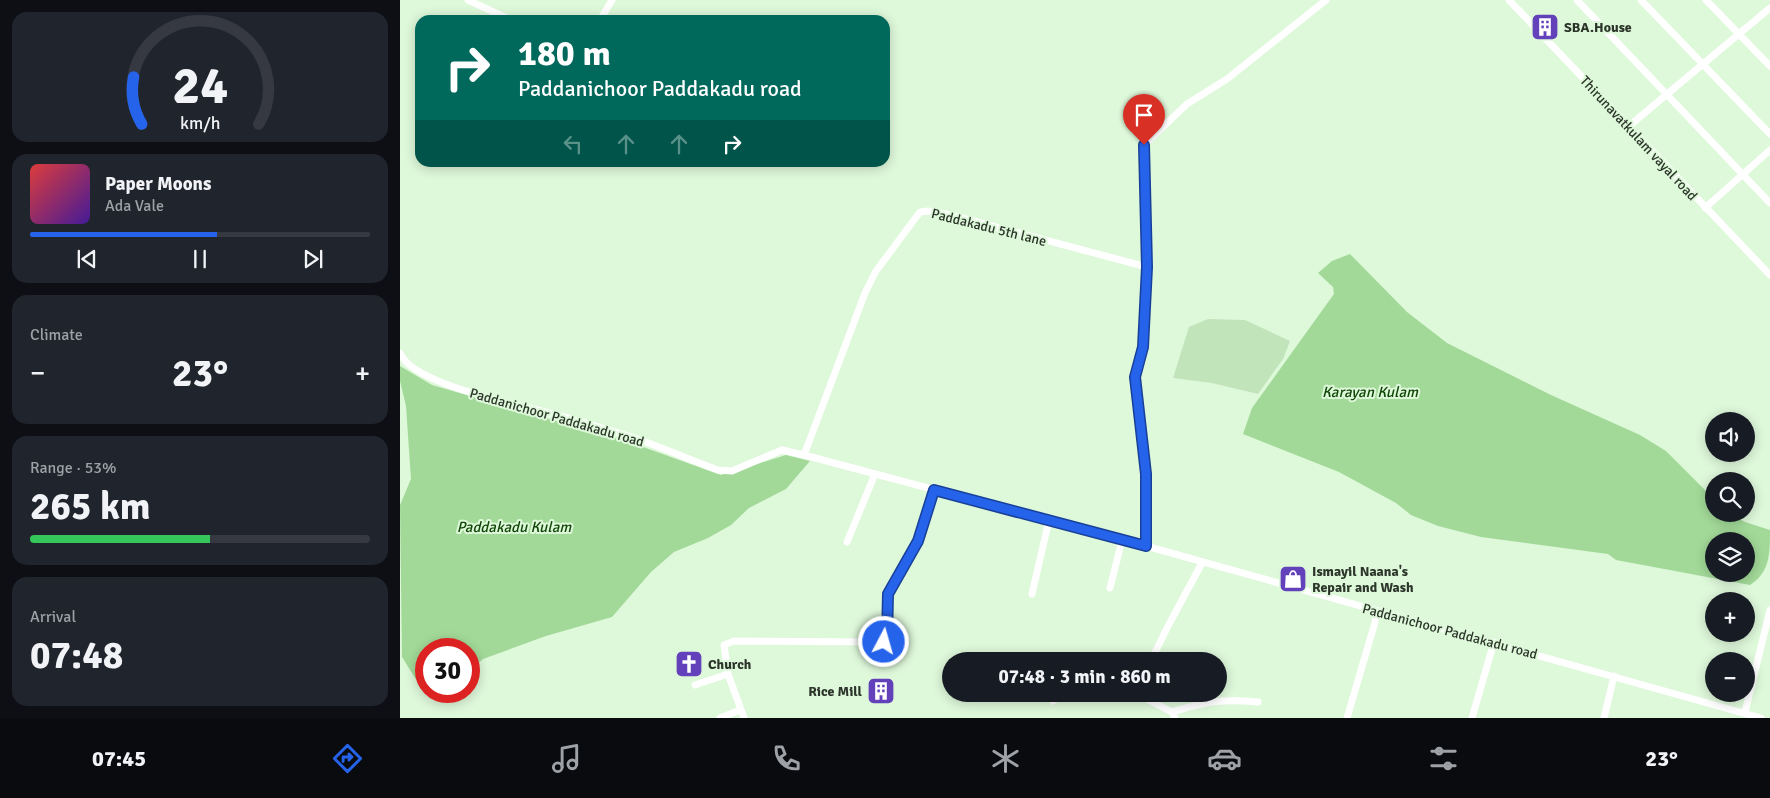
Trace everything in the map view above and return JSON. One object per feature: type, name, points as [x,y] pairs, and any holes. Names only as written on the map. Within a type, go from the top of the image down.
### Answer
[{"type":"street","points":[[468,0],[500,15]]},
{"type":"street","points":[[603,15],[612,0]]},
{"type":"street","points":[[1146,546],[1146,474],[1135,377],[1143,347],[1147,267],[1144,145],[1187,104],[1227,79],[1326,0]]},
{"type":"street","name":"Thirunavatkulam vayal road","points":[[1509,0],[1704,208],[1770,275]]},
{"type":"street","points":[[1577,0],[1770,203]]},
{"type":"street","points":[[1640,0],[1770,134]]},
{"type":"street","points":[[1706,0],[1770,66]]},
{"type":"street","points":[[1629,126],[1770,8]]},
{"type":"street","points":[[1704,208],[1770,150]]},
{"type":"street","name":"Paddakadu 5th lane","points":[[804,455],[865,293],[876,271],[920,212],[928,210],[952,215],[1147,267]]},
{"type":"street","name":"Paddanichoor Paddakadu road","points":[[400,353],[403,360],[412,368],[477,395],[544,411],[631,437],[718,470],[732,471],[782,450],[804,455],[1146,546],[1761,718]]},
{"type":"street","points":[[847,542],[875,474]]},
{"type":"street","points":[[744,718],[728,674],[724,644],[734,641],[884,642],[887,638],[887,602],[891,586],[918,541],[934,490]]},
{"type":"street","points":[[1032,594],[1049,520]]},
{"type":"street","points":[[1110,588],[1122,540]]},
{"type":"street","points":[[1156,652],[1202,563]]},
{"type":"street","points":[[1745,712],[1770,610]]},
{"type":"street","points":[[1347,718],[1378,612]]},
{"type":"street","points":[[1472,718],[1494,642]]},
{"type":"street","points":[[695,685],[728,674]]},
{"type":"street","points":[[1604,718],[1614,676]]},
{"type":"street","points":[[1150,702],[1174,715],[1204,702],[1223,699],[1258,702]]},
{"type":"street","points":[[720,718],[740,710]]},
{"type":"shaded area","points":[[1208,319],[1245,320],[1290,341],[1283,359],[1258,394],[1212,383],[1173,378],[1189,327]]},
{"type":"water","name":"Karayan Kulam","points":[[1350,254],[1407,312],[1447,343],[1551,395],[1640,435],[1666,451],[1705,490],[1705,522],[1745,522],[1770,530],[1768,562],[1762,574],[1755,581],[1755,532],[1705,532],[1705,577],[1616,560],[1608,554],[1481,537],[1438,526],[1411,515],[1396,503],[1339,472],[1243,434],[1252,408],[1334,294],[1333,287],[1318,273],[1332,261]]},
{"type":"water","name":"Paddakadu Kulam","points":[[400,366],[432,385],[632,443],[721,475],[786,455],[810,461],[786,489],[749,508],[731,525],[708,538],[674,552],[651,572],[612,617],[546,636],[480,662],[480,638],[415,638],[415,678],[402,657],[400,505],[411,479],[406,406],[400,381]]},
{"type":"water","name":"Karayan Kulam","points":[[1734,582],[1754,582],[1750,585]]},
{"type":"place","name":"SBA.House","points":[[1545,27]]},
{"type":"place","name":"Ismayil Naana's Repair and Wash","points":[[1293,579]]},
{"type":"place","name":"Church","points":[[689,664]]},
{"type":"place","name":"Rice Mill","points":[[881,691]]},
{"type":"route","points":[[884,642],[887,638],[888,594],[918,541],[934,490],[1146,546],[1146,474],[1135,377],[1143,347],[1147,267],[1144,145]]}]
